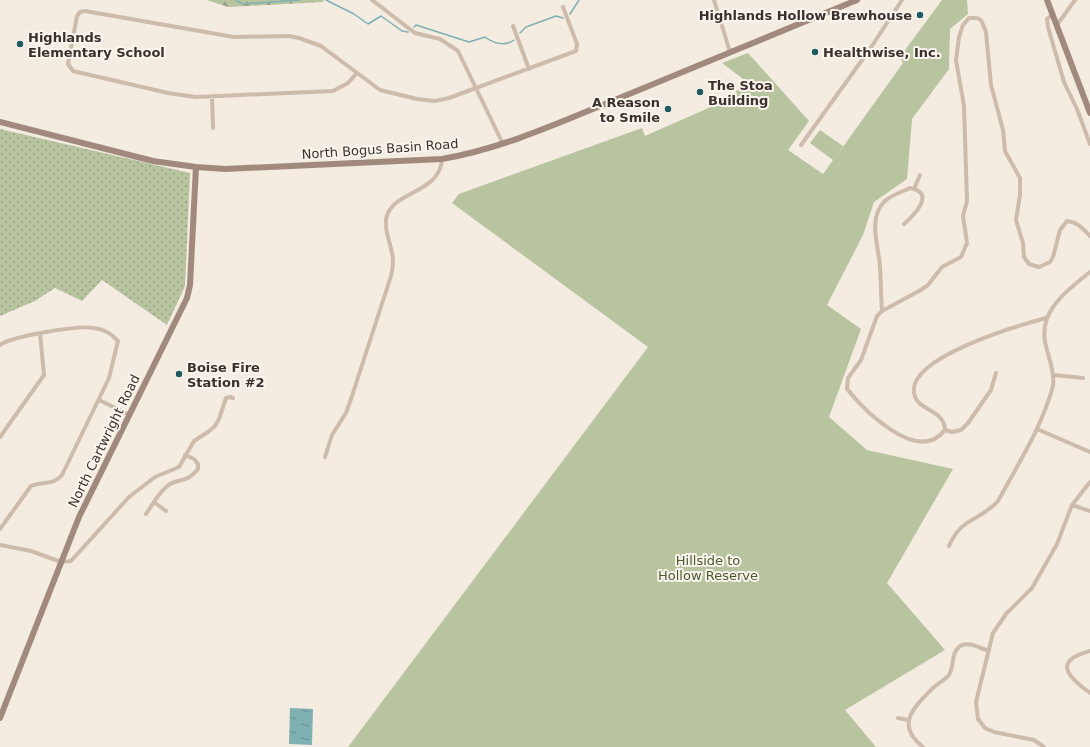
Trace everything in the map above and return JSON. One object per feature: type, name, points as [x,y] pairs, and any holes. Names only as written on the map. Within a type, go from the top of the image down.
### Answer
[{"type":"street","points":[[372,0],[410,30],[423,36],[440,39],[458,51],[504,144]]},
{"type":"street","points":[[714,0],[730,52]]},
{"type":"street","name":"North Bogus Basin Road","points":[[0,122],[153,161],[196,167],[239,168],[442,158],[466,154],[504,144],[582,114],[857,0]]},
{"type":"street","points":[[801,145],[870,49],[902,0]]},
{"type":"street","points":[[1047,0],[1088,101],[1090,113]]},
{"type":"street","points":[[1057,25],[1075,0]]},
{"type":"street","points":[[356,74],[348,83],[333,92],[196,97],[168,93],[73,71],[68,64],[77,16],[80,12],[85,11],[234,37],[289,36],[299,38],[321,46],[356,74],[380,90],[417,99],[441,100],[529,69],[578,49],[563,8]]},
{"type":"street","points":[[1052,14],[1047,19],[1048,27],[1064,82],[1077,109],[1090,144]]},
{"type":"street","points":[[1046,318],[1023,324],[954,350],[919,375],[914,387],[914,394],[922,406],[942,418],[945,423],[945,430],[936,439],[928,441],[911,440],[894,433],[847,389],[848,378],[861,360],[868,345],[874,320],[882,311],[928,285],[942,267],[961,257],[966,248],[966,233],[963,216],[967,201],[964,106],[956,60],[959,37],[963,25],[969,18],[977,18],[981,20],[986,32],[991,85],[1003,130],[1005,151],[1020,178],[1020,194],[1016,220],[1026,261],[1033,267],[1039,267],[1050,262],[1053,257],[1060,230],[1067,221],[1079,225],[1090,236]]},
{"type":"street","points":[[514,26],[529,69]]},
{"type":"street","points":[[212,96],[213,128]]},
{"type":"street","points":[[325,457],[332,435],[346,412],[351,399],[391,276],[393,260],[386,224],[389,211],[396,204],[436,177],[442,164],[442,158]]},
{"type":"street","name":"North Cartwright Road","points":[[0,718],[79,517],[187,298],[190,285],[196,167]]},
{"type":"street","points":[[914,189],[920,175]]},
{"type":"street","points":[[882,311],[880,266],[875,227],[878,212],[886,200],[910,188],[914,189],[921,196],[922,201],[921,206],[904,224]]},
{"type":"street","points":[[949,546],[957,530],[963,524],[987,511],[998,501],[1045,414],[1053,384],[1053,375],[1043,338],[1046,318],[1050,310],[1063,296],[1090,273]]},
{"type":"street","points":[[0,345],[8,340],[40,333],[93,327],[110,334],[118,341],[109,378],[62,475],[53,483],[31,486],[0,529]]},
{"type":"street","points":[[0,437],[44,375],[40,333]]},
{"type":"street","points":[[945,430],[952,432],[960,430],[968,423],[991,390],[996,373]]},
{"type":"street","points":[[1053,375],[1083,378]]},
{"type":"street","points":[[0,544],[31,551],[62,562],[71,561],[129,498],[155,477],[179,467],[194,441],[215,426],[226,398],[233,398]]},
{"type":"street","points":[[99,400],[130,415]]},
{"type":"street","points":[[1037,429],[1090,452]]},
{"type":"street","points":[[146,514],[166,487],[172,483],[188,479],[198,469],[198,464],[185,455]]},
{"type":"street","points":[[1044,747],[1034,740],[994,732],[985,728],[978,718],[976,702],[993,635],[1006,614],[1032,588],[1057,544],[1072,505],[1090,482]]},
{"type":"street","points":[[154,502],[166,512]]},
{"type":"street","points":[[1072,505],[1090,511]]},
{"type":"street","points":[[922,747],[910,736],[907,729],[908,720],[932,689],[949,674],[953,656],[958,648],[964,645],[974,644],[988,651]]},
{"type":"street","points":[[1090,651],[1071,659],[1068,664],[1068,672],[1073,680],[1090,693]]},
{"type":"street","points":[[898,718],[908,720]]},
{"type":"green space","points":[[207,0],[324,0],[323,2],[228,7]]},
{"type":"green space","name":"Hillside to Hollow Reserve","points":[[942,0],[967,0],[968,14],[950,29],[949,69],[912,119],[907,179],[874,202],[863,235],[827,305],[861,329],[829,417],[867,450],[953,469],[887,583],[945,650],[845,710],[876,747],[348,747],[648,347],[452,203],[459,194],[642,128],[645,136],[729,99],[737,95],[736,91],[751,85],[722,63],[748,53],[809,121],[788,150],[823,174],[833,160],[810,143],[820,130],[843,146],[835,158],[903,63],[900,57]]},
{"type":"green space","points":[[0,129],[190,173],[185,286],[167,325],[102,280],[82,301],[55,288],[35,301],[0,316]]},
{"type":"water","points":[[290,708],[313,709],[312,745],[289,744]]},
{"type":"waterway","points":[[236,0],[243,4],[300,0]]},
{"type":"waterway","points":[[326,0],[354,14],[368,24],[381,16],[402,31],[408,32]]},
{"type":"waterway","points":[[570,14],[579,0]]},
{"type":"waterway","points":[[520,33],[526,27],[556,16],[563,18]]},
{"type":"waterway","points":[[414,27],[416,25],[469,42],[485,37],[503,44],[514,40]]},
{"type":"place","name":"Highlands Hollow Brewhouse","points":[[920,15]]},
{"type":"place","name":"Highlands Elementary School","points":[[20,44]]},
{"type":"place","name":"Healthwise, Inc.","points":[[815,52]]},
{"type":"place","name":"The Stoa Building","points":[[700,92]]},
{"type":"place","name":"A Reason to Smile","points":[[668,109]]},
{"type":"place","name":"Boise Fire Station #2","points":[[179,374]]}]
